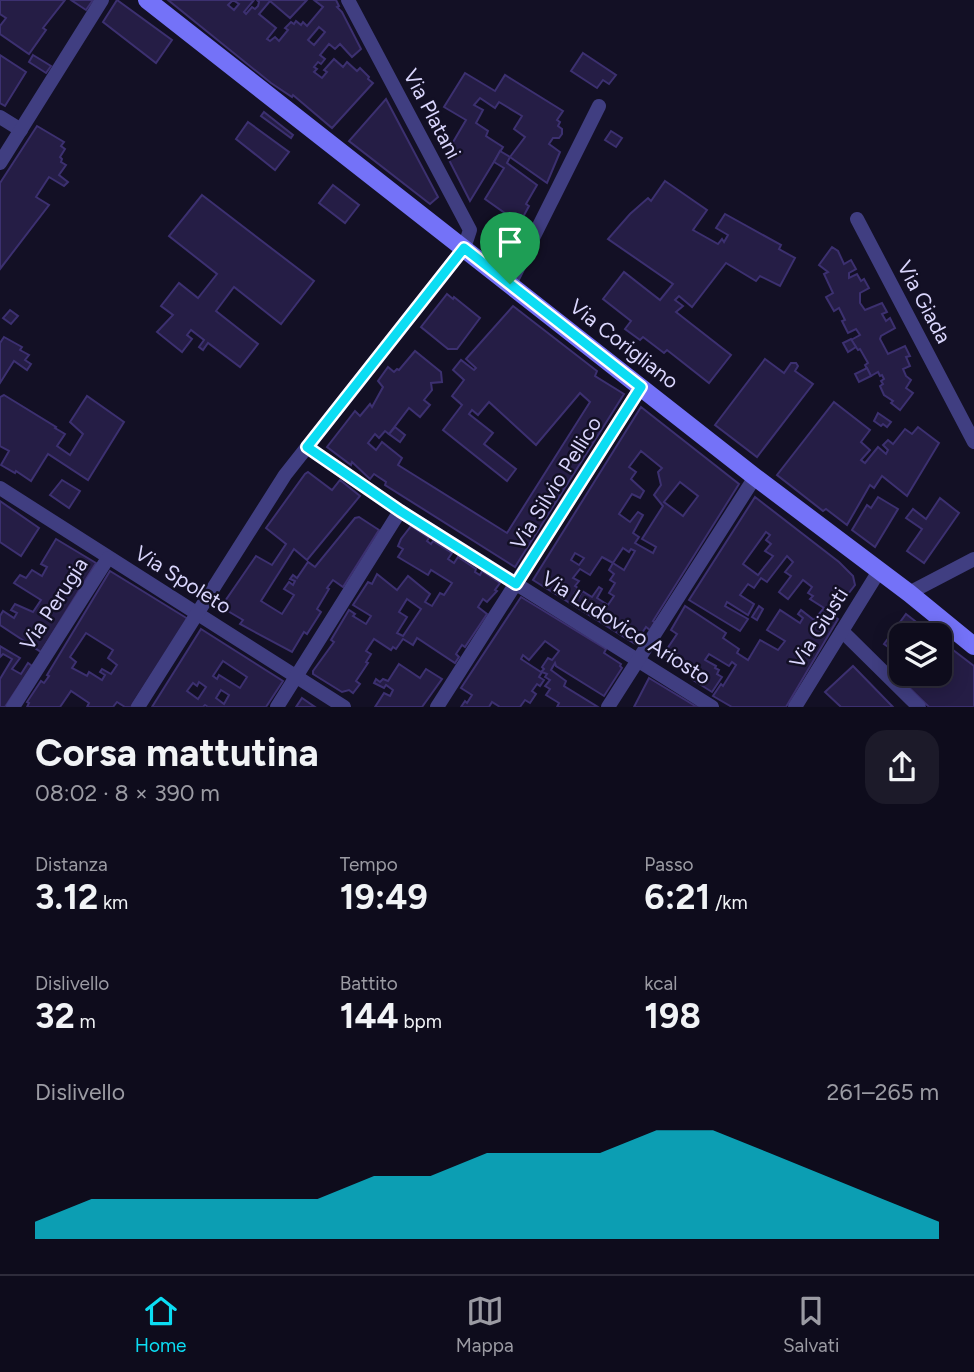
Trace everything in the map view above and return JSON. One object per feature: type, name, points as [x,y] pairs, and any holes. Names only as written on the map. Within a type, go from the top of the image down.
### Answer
[{"type":"street","points":[[0,163],[102,0]]},
{"type":"street","name":"Via Corigliano","points":[[147,0],[974,646]]},
{"type":"street","name":"Via Platani","points":[[348,0],[470,230],[464,248]]},
{"type":"street","points":[[510,284],[599,106]]},
{"type":"street","points":[[0,117],[21,130]]},
{"type":"street","name":"Via Giada","points":[[857,219],[974,442]]},
{"type":"street","points":[[138,707],[285,475],[464,248]]},
{"type":"street","name":"Via Silvio Pellico","points":[[437,707],[641,387]]},
{"type":"street","name":"Via Ludovico Ariosto","points":[[307,447],[400,511],[712,707]]},
{"type":"street","points":[[608,707],[755,477]]},
{"type":"street","name":"Via Spoleto","points":[[0,488],[344,707]]},
{"type":"street","points":[[277,707],[400,511]]},
{"type":"street","name":"Via Perugia","points":[[13,707],[108,558]]},
{"type":"street","points":[[909,593],[974,559]]},
{"type":"street","name":"Via Giusti","points":[[795,707],[880,571]]},
{"type":"street","points":[[842,631],[919,707]]},
{"type":"building","points":[[0,0],[65,0],[43,28],[46,30],[29,54],[0,34],[0,26],[6,18],[0,14]]},
{"type":"building","points":[[71,0],[93,0],[86,10]]},
{"type":"building","points":[[117,0],[172,40],[156,63],[103,22]]},
{"type":"building","points":[[168,0],[233,0],[254,0],[244,12],[246,14],[252,7],[255,9],[258,6],[257,0],[307,0],[290,18],[270,1],[259,14],[276,28],[267,39],[270,41],[275,37],[279,41],[291,22],[294,24],[296,21],[301,25],[303,22],[307,26],[323,7],[314,0],[336,0],[339,6],[337,7],[361,49],[352,57],[340,44],[335,49],[329,44],[320,55],[325,59],[321,64],[318,62],[314,72],[322,78],[327,72],[324,70],[334,59],[343,67],[347,62],[357,71],[360,68],[373,83],[332,128],[293,95],[292,97]],"holes":[[[233,0],[239,4],[234,10],[228,5]],[[319,27],[325,32],[314,45],[308,40]]]},
{"type":"building","points":[[583,53],[616,75],[609,84],[603,80],[597,88],[571,71]]},
{"type":"building","points":[[0,55],[26,72],[5,106],[0,103]]},
{"type":"building","points":[[33,55],[51,66],[46,73],[29,62]]},
{"type":"building","points":[[465,73],[495,91],[505,75],[563,111],[557,120],[560,122],[558,126],[562,129],[562,134],[559,138],[553,138],[549,144],[560,152],[547,183],[510,157],[525,137],[514,129],[522,116],[499,102],[495,108],[480,98],[474,105],[483,110],[476,123],[488,131],[486,136],[503,147],[470,201],[446,154],[466,120],[444,107]]},
{"type":"building","points":[[386,99],[438,197],[430,204],[349,141]]},
{"type":"building","points":[[264,112],[293,135],[291,138],[261,116]]},
{"type":"building","points":[[248,122],[289,152],[275,170],[236,139]]},
{"type":"building","points":[[37,126],[64,142],[61,146],[65,149],[60,157],[61,162],[66,165],[59,175],[68,182],[64,186],[49,177],[36,197],[49,205],[0,269],[0,183]]},
{"type":"building","points":[[611,131],[622,138],[616,147],[605,140]]},
{"type":"building","points":[[500,151],[510,157],[507,163],[537,185],[526,204],[529,206],[522,219],[516,221],[485,199],[504,168],[494,162]]},
{"type":"building","points":[[665,181],[707,210],[693,230],[718,244],[722,239],[724,242],[728,235],[716,228],[725,214],[781,245],[779,249],[795,258],[780,286],[760,276],[756,281],[726,263],[692,307],[679,296],[675,300],[683,306],[676,312],[731,355],[709,383],[667,350],[664,353],[643,337],[640,340],[625,329],[631,321],[603,299],[624,272],[660,300],[673,284],[608,239],[648,198],[651,201]]},
{"type":"building","points":[[333,185],[359,205],[345,223],[319,203]]},
{"type":"building","points":[[202,195],[314,281],[281,324],[234,287],[216,311],[258,344],[240,367],[208,343],[203,350],[199,347],[204,340],[191,330],[187,335],[192,339],[182,352],[157,332],[173,315],[161,306],[179,283],[198,298],[217,274],[169,236]]},
{"type":"building","points":[[832,247],[838,251],[844,264],[851,260],[856,269],[849,273],[849,278],[857,274],[869,288],[860,293],[860,303],[865,310],[882,303],[887,312],[882,314],[886,321],[890,318],[895,328],[880,339],[888,354],[905,346],[910,356],[906,357],[910,366],[903,369],[911,380],[906,388],[913,393],[900,410],[884,395],[880,386],[884,379],[882,375],[878,372],[871,376],[865,365],[868,363],[851,340],[860,335],[856,329],[848,333],[839,308],[834,311],[826,297],[833,293],[824,274],[828,272],[819,265]]},
{"type":"building","points":[[447,294],[480,318],[457,349],[448,349],[421,327]]},
{"type":"building","points":[[513,306],[597,371],[595,376],[624,394],[515,567],[385,485],[386,482],[374,474],[370,479],[352,462],[351,465],[327,447],[355,411],[360,416],[370,404],[372,407],[383,387],[378,381],[388,367],[394,372],[399,370],[415,351],[441,372],[442,382],[431,383],[432,390],[424,400],[430,405],[420,417],[409,408],[389,434],[385,431],[379,438],[375,434],[368,443],[376,450],[382,442],[402,458],[398,465],[507,533],[590,402],[580,393],[536,445],[489,402],[478,415],[472,410],[469,414],[493,433],[484,444],[516,469],[507,481],[443,430],[462,405],[452,396],[464,380],[453,370],[461,360],[474,370],[476,368],[466,359]]},
{"type":"building","points":[[10,310],[18,316],[11,324],[3,318]]},
{"type":"building","points":[[4,337],[22,347],[20,350],[29,355],[25,360],[31,364],[27,370],[14,361],[0,383],[0,343]]},
{"type":"building","points":[[851,339],[856,347],[848,352],[843,343]]},
{"type":"building","points":[[765,359],[784,373],[791,363],[796,363],[798,366],[795,371],[813,384],[757,457],[715,425]]},
{"type":"building","points":[[867,368],[871,376],[859,382],[855,374]]},
{"type":"building","points":[[4,395],[65,434],[57,446],[70,455],[83,434],[70,422],[87,396],[124,422],[88,480],[48,454],[31,481],[1,465],[9,451],[0,446],[0,397]]},
{"type":"building","points":[[834,402],[870,430],[861,442],[870,450],[861,460],[865,463],[878,447],[886,454],[888,450],[883,445],[888,440],[893,444],[905,429],[912,434],[918,427],[939,443],[907,496],[882,476],[874,488],[870,485],[847,525],[826,509],[823,511],[777,475]]},
{"type":"building","points":[[641,407],[739,484],[653,621],[655,622],[650,630],[646,627],[635,644],[533,580]],"holes":[[[641,451],[662,468],[658,472],[661,485],[654,495],[663,506],[642,539],[656,547],[653,553],[635,543],[639,537],[633,533],[643,515],[638,512],[630,522],[619,514],[632,494],[640,498],[644,491],[631,479],[636,472],[629,467]],[[680,482],[698,496],[683,516],[664,502]],[[623,548],[629,552],[631,549],[635,551],[624,570],[613,563]],[[575,553],[584,558],[579,565],[571,560]],[[602,557],[613,563],[609,570],[614,574],[610,580],[615,583],[609,593],[614,596],[608,605],[597,598],[602,589],[599,587],[592,597],[582,591],[579,597],[574,594],[579,581],[573,578],[580,569],[590,575]]]},
{"type":"building","points":[[878,413],[891,422],[887,427],[874,421]]},
{"type":"building","points":[[395,427],[405,435],[400,442],[389,434]]},
{"type":"building","points":[[308,472],[332,490],[340,480],[360,496],[307,560],[294,549],[261,601],[282,614],[294,595],[284,589],[289,582],[293,585],[295,581],[290,579],[293,575],[297,578],[308,562],[315,567],[355,518],[359,517],[379,530],[343,587],[333,580],[327,588],[329,589],[317,609],[321,612],[292,652],[240,624],[243,620],[221,607],[256,556],[272,565],[286,544],[266,528]]},
{"type":"building","points":[[62,480],[80,491],[69,508],[50,495]]},
{"type":"building","points":[[755,497],[839,562],[853,576],[855,585],[832,615],[838,619],[786,707],[732,707],[713,696],[736,665],[732,662],[729,666],[709,654],[705,660],[716,666],[719,670],[717,674],[722,677],[712,692],[693,680],[695,676],[663,655],[677,634],[671,630],[685,606],[726,633],[723,638],[739,649],[737,653],[748,660],[760,640],[778,650],[785,641],[767,630],[780,610],[800,623],[803,618],[798,614],[801,610],[814,620],[824,608],[810,599],[813,596],[808,593],[812,587],[803,580],[788,599],[779,592],[791,576],[785,572],[793,562],[787,556],[767,582],[761,578],[754,588],[748,584],[740,595],[754,604],[748,615],[727,602],[725,606],[748,619],[740,631],[689,600]],"holes":[[[766,532],[770,535],[766,540],[771,544],[765,551],[773,556],[758,575],[743,564]]]},
{"type":"building","points":[[878,497],[898,509],[875,547],[852,530],[867,505],[871,508]]},
{"type":"building","points":[[940,498],[959,513],[924,563],[907,551],[922,529],[906,518],[913,509],[926,519]]},
{"type":"building","points":[[0,501],[39,528],[21,556],[0,542]]},
{"type":"building","points":[[411,526],[429,538],[427,541],[431,544],[433,541],[452,553],[448,559],[454,563],[458,557],[476,569],[475,572],[480,575],[482,571],[500,583],[495,590],[497,591],[487,602],[483,599],[478,607],[487,614],[465,647],[462,645],[456,654],[459,657],[455,663],[417,638],[413,645],[403,639],[396,649],[393,647],[391,650],[374,639],[366,651],[371,654],[366,662],[368,663],[356,681],[360,684],[353,693],[349,690],[342,692],[313,674],[313,671],[334,642],[331,640],[349,610],[366,624],[371,616],[353,605],[368,582],[372,584],[377,574],[397,590],[408,576],[430,594],[425,602],[432,606],[440,593],[444,595],[452,583],[431,570],[428,575],[398,557],[403,549],[398,546]],"holes":[[[407,599],[421,609],[403,636],[397,633],[407,617],[399,612]]]},
{"type":"building","points":[[56,539],[96,563],[41,652],[0,625],[0,616],[3,611],[14,618],[17,613],[11,610],[15,604],[33,612],[41,600],[14,583],[20,575],[26,578],[32,570],[42,576],[47,567],[41,564]]},
{"type":"building","points":[[110,571],[188,619],[131,707],[117,702],[113,707],[87,707],[89,703],[71,691],[60,707],[27,707],[27,702],[41,681],[44,683],[49,676],[47,675]],"holes":[[[86,633],[113,650],[108,658],[117,665],[111,674],[102,669],[100,672],[105,675],[102,680],[89,672],[87,676],[72,668],[76,662],[70,657]]]},
{"type":"building","points":[[521,597],[606,649],[604,653],[621,664],[622,668],[604,696],[555,663],[551,670],[566,681],[564,686],[598,707],[557,707],[559,703],[546,695],[550,689],[545,686],[550,680],[545,677],[547,674],[542,672],[539,677],[544,680],[532,691],[536,694],[530,703],[525,700],[520,707],[500,707],[492,702],[489,707],[461,707],[472,695],[461,688]],"holes":[[[545,641],[559,651],[552,660],[548,658],[541,672],[521,659],[523,655],[529,660]]]},
{"type":"building","points":[[759,606],[763,609],[757,620],[752,617]]},
{"type":"building","points":[[906,614],[918,623],[899,623]]},
{"type":"building","points":[[201,629],[283,681],[266,707],[152,707]],"holes":[[[223,661],[247,677],[240,688],[219,675],[217,679],[213,676]],[[199,682],[206,687],[198,699],[187,691],[193,683],[197,686]],[[221,690],[229,695],[224,704],[216,698]]]},
{"type":"building","points":[[0,646],[20,658],[12,669],[21,674],[28,663],[32,666],[5,707],[0,707],[0,679],[12,659],[3,654],[0,657]]},
{"type":"building","points":[[952,649],[974,666],[974,707],[929,707],[907,686],[952,686]]},
{"type":"building","points":[[399,664],[420,678],[426,669],[442,679],[422,707],[375,707],[384,693],[390,696],[393,690],[386,685],[384,688],[374,683],[376,679],[380,682],[383,679],[388,681]]},
{"type":"building","points":[[853,666],[893,707],[841,707],[825,692]]},
{"type":"building","points":[[649,678],[697,707],[634,707]]},
{"type":"building","points":[[302,698],[315,707],[296,707]]},
{"type":"route","points":[[464,248],[510,284],[641,387],[516,584],[400,511],[307,447],[464,248]]}]
